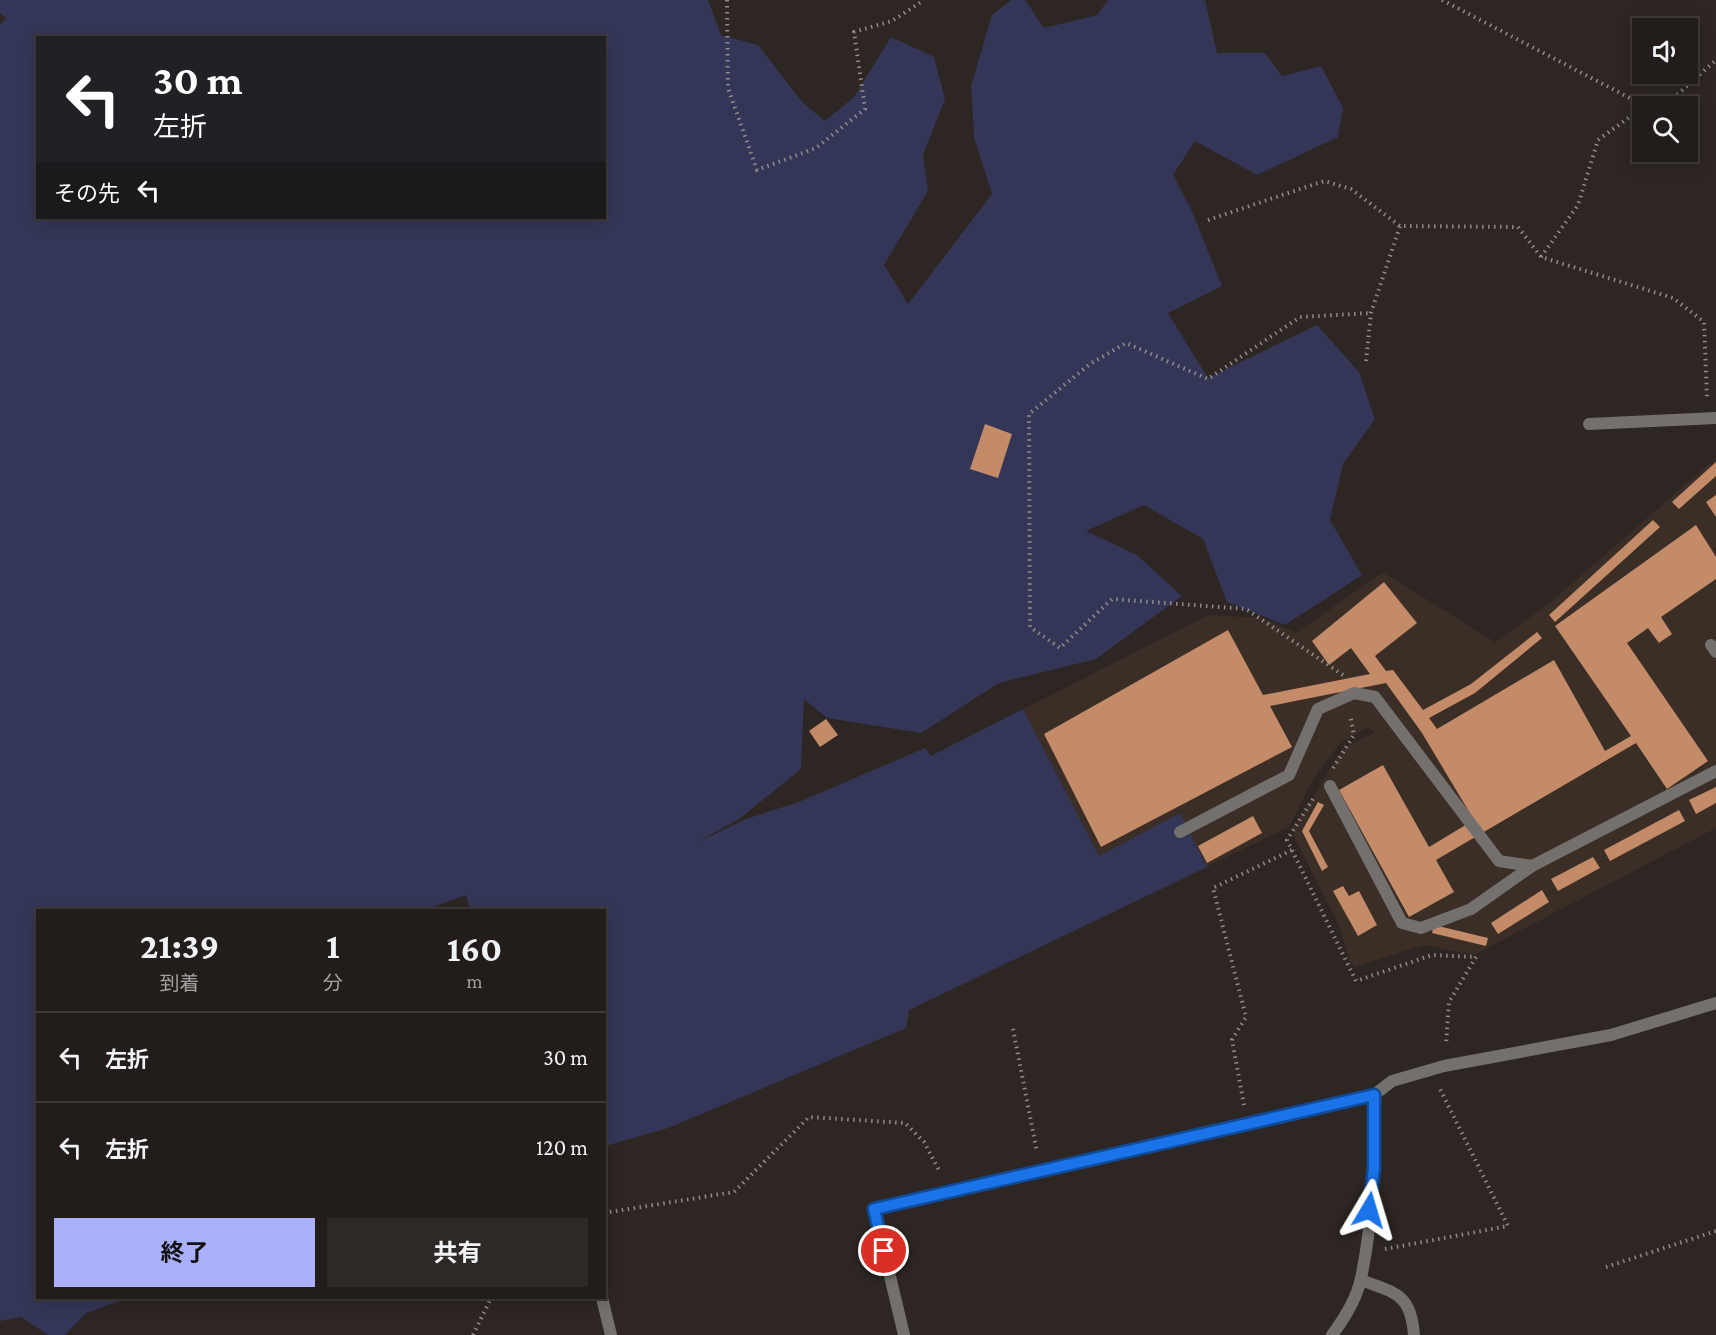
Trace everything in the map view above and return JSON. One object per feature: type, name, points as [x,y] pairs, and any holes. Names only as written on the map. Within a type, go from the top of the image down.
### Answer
[{"type":"street","points":[[1589,424],[1712,419]]},
{"type":"street","points":[[1180,832],[1289,775],[1318,709],[1354,693],[1375,697],[1499,861],[1532,866]]},
{"type":"street","points":[[1330,780],[1402,923],[1421,928],[1472,909],[1532,866],[1716,771]]},
{"type":"street","points":[[904,1335],[874,1209],[1374,1095],[1392,1082],[1444,1066],[1611,1035],[1716,1003]]},
{"type":"street","points":[[1332,1335],[1342,1321],[1361,1280],[1374,1168],[1374,1095]]},
{"type":"street","points":[[1361,1280],[1397,1293],[1413,1312],[1414,1335]]},
{"type":"street","points":[[602,1299],[611,1335]]},
{"type":"path","points":[[727,0],[729,87],[757,170],[816,148],[865,109],[854,32],[892,21],[924,0]]},
{"type":"path","points":[[1442,0],[1632,101]]},
{"type":"path","points":[[1676,96],[1716,60]]},
{"type":"path","points":[[1541,257],[1578,205],[1599,140],[1632,116]]},
{"type":"path","points":[[1208,220],[1324,180],[1351,189],[1400,226],[1518,227],[1541,257],[1673,298],[1704,322],[1712,419]]},
{"type":"path","points":[[1366,361],[1371,313],[1400,226]]},
{"type":"path","points":[[1345,684],[1343,674],[1246,609],[1112,599],[1060,648],[1030,627],[1029,414],[1090,364],[1126,343],[1208,378],[1300,316],[1371,313]]},
{"type":"path","points":[[1330,780],[1354,735],[1348,705]]},
{"type":"path","points":[[1318,792],[1287,840],[1356,981],[1432,955],[1476,957],[1449,1002],[1444,1066]]},
{"type":"path","points":[[1248,1124],[1232,1040],[1246,1017],[1213,888],[1292,850]]},
{"type":"path","points":[[1013,1029],[1041,1170]]},
{"type":"path","points":[[1364,1252],[1508,1226],[1430,1070]]},
{"type":"path","points":[[606,1213],[734,1192],[809,1117],[905,1123],[924,1143],[949,1191]]},
{"type":"path","points":[[1606,1267],[1716,1231]]},
{"type":"path","points":[[473,1335],[491,1299]]},
{"type":"shaded area","points":[[0,0],[708,0],[721,35],[758,45],[803,103],[825,121],[854,97],[891,37],[934,57],[945,99],[923,155],[928,191],[884,265],[908,304],[992,194],[974,137],[971,86],[992,15],[1011,0],[1025,0],[1044,28],[1097,15],[1108,0],[1205,0],[1217,53],[1265,53],[1282,76],[1321,66],[1343,108],[1338,137],[1257,175],[1195,141],[1173,175],[1191,209],[1222,286],[1168,313],[1208,378],[1317,325],[1359,372],[1375,419],[1343,464],[1330,520],[1362,575],[1285,625],[1227,602],[1203,539],[1144,505],[1086,531],[1137,555],[1182,596],[1096,659],[999,683],[921,733],[827,718],[804,699],[801,769],[739,819],[696,843],[746,819],[799,802],[925,748],[931,756],[1023,709],[1099,856],[1180,813],[1207,867],[909,1010],[906,1028],[668,1128],[606,1146],[606,909],[470,909],[466,895],[428,909],[36,909],[36,1299],[125,1299],[86,1313],[65,1335],[48,1335],[21,1317],[0,1321],[0,25],[6,18],[0,13]]},
{"type":"shaded area","points":[[1716,458],[1716,828],[1474,955],[1424,945],[1355,967],[1350,962],[1337,921],[1294,837],[1293,829],[1343,748],[1374,732],[1368,727],[1341,743],[1327,760],[1314,778],[1289,827],[909,1010],[906,1028],[668,1128],[606,1146],[606,909],[560,909],[746,819],[799,802],[925,748],[931,756],[1208,615],[1263,618],[1296,633],[1383,572],[1495,642],[1547,605]]},
{"type":"building","points":[[985,424],[1012,434],[998,478],[970,469]]},
{"type":"building","points":[[1716,462],[1716,476],[1679,509],[1672,502]]},
{"type":"building","points":[[1716,495],[1716,517],[1706,502]]},
{"type":"building","points":[[1653,520],[1660,527],[1555,622],[1549,615]]},
{"type":"building","points":[[1696,525],[1716,557],[1716,579],[1661,617],[1672,634],[1659,643],[1648,628],[1627,643],[1708,761],[1667,789],[1636,743],[1436,860],[1454,892],[1409,917],[1339,790],[1383,765],[1429,847],[1474,820],[1422,733],[1386,683],[1270,706],[1292,747],[1101,847],[1044,734],[1228,630],[1263,695],[1370,674],[1351,648],[1329,665],[1312,641],[1384,582],[1417,623],[1375,656],[1386,671],[1393,670],[1423,710],[1471,684],[1537,632],[1542,638],[1475,693],[1429,718],[1437,729],[1554,660],[1605,751],[1631,736],[1555,626]]},
{"type":"building","points":[[826,719],[838,735],[820,747],[809,731]]},
{"type":"building","points":[[1716,787],[1716,803],[1696,814],[1689,800]]},
{"type":"building","points":[[1318,802],[1324,805],[1309,831],[1328,867],[1322,871],[1302,831]]},
{"type":"building","points":[[1679,810],[1685,821],[1610,861],[1604,850]]},
{"type":"building","points":[[1253,816],[1262,833],[1207,863],[1198,846]]},
{"type":"building","points":[[1593,857],[1600,868],[1558,891],[1551,879]]},
{"type":"building","points":[[1343,886],[1349,896],[1359,891],[1377,925],[1358,936],[1333,891]]},
{"type":"building","points":[[1542,890],[1549,902],[1498,934],[1491,923]]},
{"type":"building","points":[[1434,925],[1488,938],[1486,946],[1432,933]]},
{"type":"route","points":[[884,1251],[874,1209],[1374,1095],[1374,1168],[1369,1210]]}]
